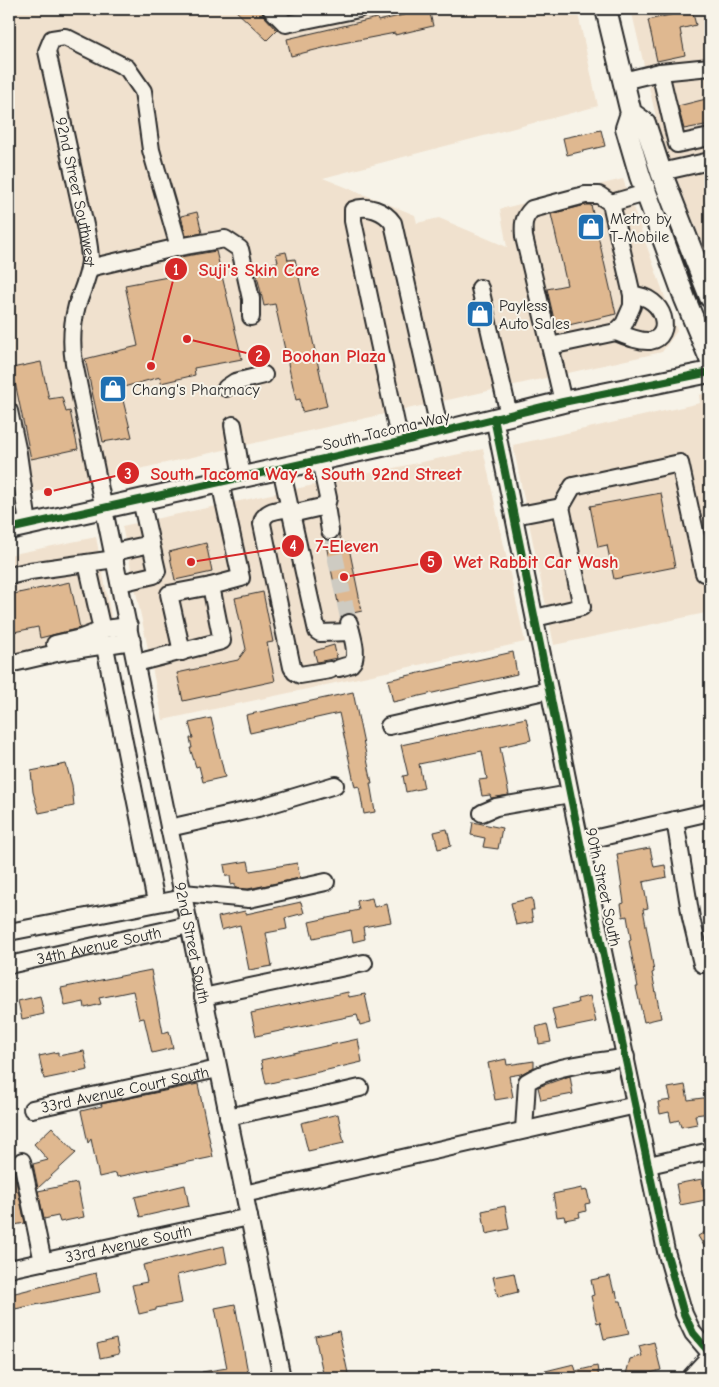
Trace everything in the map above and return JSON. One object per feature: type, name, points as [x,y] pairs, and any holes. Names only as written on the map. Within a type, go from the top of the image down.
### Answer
[{"type":"main road","points":[[606,9],[631,113],[626,128],[646,193],[696,328],[710,359]]},
{"type":"main road","points":[[631,113],[645,123],[661,172],[710,297]]},
{"type":"main road","name":"South Tacoma Way","points":[[18,526],[400,442],[563,402],[710,372]]},
{"type":"street","points":[[271,9],[286,24],[359,9]]},
{"type":"street","name":"92nd Street Southwest","points":[[104,507],[72,342],[75,316],[89,268],[90,253],[47,51],[52,39],[65,37],[127,68],[143,91],[152,150],[179,247]]},
{"type":"street","points":[[623,81],[660,72],[710,67]]},
{"type":"street","points":[[660,72],[677,144],[710,137]]},
{"type":"street","points":[[661,172],[710,161]]},
{"type":"street","points":[[611,203],[646,193]]},
{"type":"street","points":[[550,346],[616,332],[624,324],[632,306],[632,295],[611,203],[599,195],[585,195],[532,209],[526,215],[523,224],[524,237],[563,402]]},
{"type":"street","points":[[400,442],[353,222],[353,210],[358,208],[376,210],[388,215],[393,222],[440,432]]},
{"type":"street","points":[[89,268],[179,247],[225,239],[240,249],[251,299],[251,317]]},
{"type":"street","name":"90th Street South","points":[[480,288],[501,416],[514,516],[666,1251],[684,1314],[693,1333],[710,1355]]},
{"type":"street","points":[[616,332],[634,339],[651,341],[658,337],[663,328],[663,315],[656,304],[645,296],[632,295]]},
{"type":"street","points":[[226,388],[235,382],[264,376]]},
{"type":"street","points":[[9,411],[18,453],[18,526]]},
{"type":"street","points":[[233,425],[242,477]]},
{"type":"street","points":[[320,460],[328,498],[326,506],[330,531]]},
{"type":"street","points":[[534,618],[582,607],[561,506],[574,486],[680,463],[704,573]]},
{"type":"street","points":[[281,468],[290,511],[317,631],[320,633],[350,628],[355,654],[353,662],[349,665],[300,676],[292,667],[262,519],[271,512],[290,511],[326,506]]},
{"type":"street","points":[[182,652],[169,594],[241,578],[220,482]]},
{"type":"street","points":[[120,583],[154,575],[157,571],[141,500]]},
{"type":"street","points":[[514,516],[561,506]]},
{"type":"street","name":"92nd Street South","points":[[104,507],[282,1378]]},
{"type":"street","points":[[9,576],[87,563],[151,544]]},
{"type":"street","points":[[87,563],[102,630]]},
{"type":"street","points":[[136,663],[222,642],[211,586]]},
{"type":"street","points":[[9,654],[81,638],[102,630],[130,634]]},
{"type":"street","points":[[9,664],[61,652],[105,647],[130,634]]},
{"type":"street","points":[[105,647],[156,902]]},
{"type":"street","points":[[389,726],[549,690]]},
{"type":"street","points":[[170,828],[258,808],[335,785]]},
{"type":"street","points":[[482,813],[496,807],[570,794]]},
{"type":"street","points":[[580,842],[710,812]]},
{"type":"street","points":[[675,820],[691,918],[702,964]]},
{"type":"street","points":[[9,932],[183,895],[249,899],[326,882]]},
{"type":"street","name":"34th Avenue South","points":[[9,965],[189,925]]},
{"type":"street","points":[[203,997],[364,963]]},
{"type":"street","points":[[524,1130],[528,1082],[539,1074],[626,1057]]},
{"type":"street","name":"33rd Avenue Court South","points":[[32,1109],[218,1069]]},
{"type":"street","points":[[228,1117],[360,1088]]},
{"type":"street","points":[[244,1194],[636,1105]]},
{"type":"street","points":[[649,1165],[710,1151]]},
{"type":"street","points":[[22,1161],[43,1262]]},
{"type":"street","name":"33rd Avenue South","points":[[9,1269],[249,1217]]},
{"type":"street","points":[[690,1378],[710,1355]]},
{"type":"shaded area","points":[[9,9],[577,9],[598,106],[323,178],[415,215],[417,223],[439,218],[507,247],[500,209],[623,179],[677,331],[662,352],[9,498]]},
{"type":"shaded area","points":[[631,9],[710,9],[710,263],[662,143]]},
{"type":"shaded area","points":[[710,392],[710,612],[554,645],[513,445],[700,403],[699,395]]},
{"type":"shaded area","points":[[483,449],[525,642],[163,720],[122,526]]},
{"type":"shaded area","points":[[96,537],[115,637],[9,660],[9,555]]},
{"type":"building","points":[[234,9],[260,9],[277,30],[267,40]]},
{"type":"building","points":[[429,9],[433,26],[395,35],[395,33],[343,43],[291,56],[287,39],[377,18],[378,21]]},
{"type":"building","points":[[692,10],[696,25],[680,29],[685,55],[657,61],[648,20]]},
{"type":"building","points":[[710,98],[710,124],[684,129],[678,106]]},
{"type":"building","points":[[601,130],[605,146],[567,155],[563,138]]},
{"type":"building","points":[[591,205],[616,314],[556,328],[547,289],[567,285],[551,214]]},
{"type":"building","points":[[197,212],[202,233],[186,236],[181,216]]},
{"type":"building","points":[[216,251],[242,359],[194,368],[195,375],[161,383],[160,377],[120,388],[132,437],[103,442],[85,359],[138,346],[125,285],[184,274],[180,257]]},
{"type":"building","points":[[286,252],[288,260],[295,259],[327,406],[302,412],[300,399],[296,400],[275,304],[264,306],[255,267],[278,262],[276,254]]},
{"type":"building","points":[[41,362],[49,399],[62,397],[66,412],[70,411],[78,449],[31,459],[12,368]]},
{"type":"building","points":[[661,493],[675,567],[614,579],[607,545],[598,547],[590,506]]},
{"type":"building","points":[[339,534],[342,544],[348,543],[362,611],[353,614],[346,613],[341,617],[325,540],[332,541]]},
{"type":"building","points":[[206,543],[212,572],[175,580],[169,552]]},
{"type":"building","points":[[70,582],[80,628],[40,638],[38,627],[9,633],[9,595]]},
{"type":"building","points":[[263,592],[273,642],[267,643],[275,681],[183,701],[177,673],[238,660],[246,649],[235,598]]},
{"type":"building","points":[[334,645],[337,658],[317,662],[314,651]]},
{"type":"building","points":[[513,652],[517,674],[393,702],[388,680]]},
{"type":"building","points":[[353,692],[372,783],[370,783],[375,812],[364,814],[359,786],[355,787],[339,713],[250,733],[246,715]]},
{"type":"building","points":[[211,718],[225,777],[203,782],[199,766],[196,767],[190,748],[192,748],[190,738],[193,738],[189,723]]},
{"type":"building","points":[[526,718],[531,740],[500,747],[509,795],[491,798],[490,795],[482,796],[479,780],[487,779],[482,751],[419,764],[424,788],[406,792],[403,776],[408,775],[401,745]]},
{"type":"building","points":[[66,764],[72,785],[74,806],[39,813],[33,792],[31,771]]},
{"type":"building","points":[[473,822],[502,828],[498,849],[483,847],[485,838],[471,835]]},
{"type":"building","points":[[447,829],[451,846],[438,849],[434,832]]},
{"type":"building","points":[[650,848],[654,867],[665,865],[667,877],[643,882],[648,908],[643,909],[654,972],[652,973],[661,1018],[644,1022],[636,987],[638,987],[629,941],[631,940],[627,916],[623,917],[621,904],[624,903],[617,854]]},
{"type":"building","points":[[248,861],[250,871],[297,863],[300,878],[248,889],[235,888],[235,884],[231,885],[230,876],[226,876],[224,865]]},
{"type":"building","points":[[372,898],[374,907],[387,904],[391,922],[363,927],[365,939],[353,942],[351,930],[313,938],[309,922],[359,910],[357,901]]},
{"type":"building","points":[[532,898],[533,922],[516,925],[511,903]]},
{"type":"building","points":[[301,902],[304,913],[285,918],[287,929],[266,933],[272,966],[249,970],[240,925],[221,930],[218,917],[245,911],[246,914]]},
{"type":"building","points":[[151,970],[163,1033],[169,1031],[173,1048],[152,1053],[144,1018],[139,1019],[133,991],[99,998],[101,1004],[85,1008],[84,1002],[65,1006],[61,988]]},
{"type":"building","points":[[348,992],[349,997],[365,994],[371,1022],[360,1025],[357,1015],[256,1036],[251,1013]]},
{"type":"building","points":[[40,996],[44,1014],[22,1019],[18,1001]]},
{"type":"building","points":[[590,996],[596,1022],[557,1030],[552,1009],[578,1003],[577,999]]},
{"type":"building","points":[[547,1024],[551,1042],[539,1044],[536,1027]]},
{"type":"building","points":[[358,1039],[362,1062],[266,1084],[261,1060]]},
{"type":"building","points":[[84,1051],[88,1070],[44,1079],[39,1056],[58,1052],[58,1056]]},
{"type":"building","points":[[506,1059],[507,1065],[534,1061],[534,1067],[521,1074],[509,1076],[513,1097],[495,1100],[488,1063]]},
{"type":"building","points":[[570,1076],[573,1094],[541,1100],[538,1087]]},
{"type":"building","points":[[198,1084],[213,1157],[117,1177],[116,1173],[99,1177],[91,1139],[88,1143],[81,1111],[102,1106],[101,1104]]},
{"type":"building","points":[[685,1085],[688,1100],[710,1097],[710,1113],[695,1115],[697,1124],[681,1127],[679,1120],[671,1122],[669,1112],[660,1114],[658,1102],[671,1100],[668,1088]]},
{"type":"building","points":[[338,1114],[344,1143],[308,1151],[301,1123]]},
{"type":"building","points":[[52,1127],[76,1153],[38,1188],[33,1164],[48,1160],[34,1144]]},
{"type":"building","points":[[13,1168],[25,1223],[9,1226],[9,1169]]},
{"type":"building","points":[[702,1179],[706,1200],[680,1205],[676,1184]]},
{"type":"building","points":[[77,1183],[84,1217],[60,1222],[58,1216],[44,1219],[38,1191]]},
{"type":"building","points":[[185,1185],[189,1206],[140,1217],[135,1197]]},
{"type":"building","points":[[582,1188],[582,1191],[587,1190],[590,1203],[585,1204],[586,1211],[579,1213],[580,1217],[565,1220],[564,1216],[557,1217],[553,1194]]},
{"type":"building","points":[[505,1206],[509,1229],[486,1234],[482,1211]]},
{"type":"building","points":[[710,1229],[710,1256],[698,1236]]},
{"type":"building","points":[[224,1246],[227,1263],[177,1275],[182,1303],[156,1308],[156,1310],[139,1314],[132,1285],[147,1282],[143,1265]]},
{"type":"building","points":[[96,1273],[100,1292],[15,1309],[11,1294]]},
{"type":"building","points":[[514,1273],[518,1292],[498,1297],[493,1277]]},
{"type":"building","points":[[610,1276],[614,1292],[616,1291],[618,1301],[621,1301],[629,1334],[604,1339],[600,1322],[597,1323],[591,1296],[594,1295],[591,1280]]},
{"type":"building","points":[[235,1304],[249,1378],[202,1378],[202,1372],[227,1368],[215,1308]]},
{"type":"building","points":[[339,1331],[349,1378],[324,1378],[315,1336]]},
{"type":"building","points":[[116,1339],[119,1354],[100,1358],[97,1344]]},
{"type":"building","points":[[654,1342],[661,1370],[647,1374],[645,1378],[625,1378],[630,1359],[642,1356],[639,1346]]},
{"type":"building","points":[[574,1364],[576,1371],[597,1366],[599,1378],[534,1378],[533,1374]]},
{"type":"tunnel","points":[[330,531],[349,623]]},
{"type":"cycle path","points":[[9,529],[400,442],[563,402],[710,372]]},
{"type":"cycle path","points":[[494,418],[580,842],[666,1251],[684,1314],[693,1333],[710,1353]]},
{"type":"place","name":"Metro by T-Mobile","points":[[591,227]]},
{"type":"place","name":"Payless Auto Sales","points":[[480,314]]},
{"type":"place","name":"Boohan Plaza","points":[[187,339]]},
{"type":"place","name":"Suji's Skin Care","points":[[151,366]]},
{"type":"place","name":"Chang's Pharmacy","points":[[113,389]]},
{"type":"place","name":"South Tacoma Way & South 92nd Street","points":[[48,492]]},
{"type":"place","name":"7-Eleven","points":[[191,562]]},
{"type":"place","name":"Wet Rabbit Car Wash","points":[[344,577]]}]
